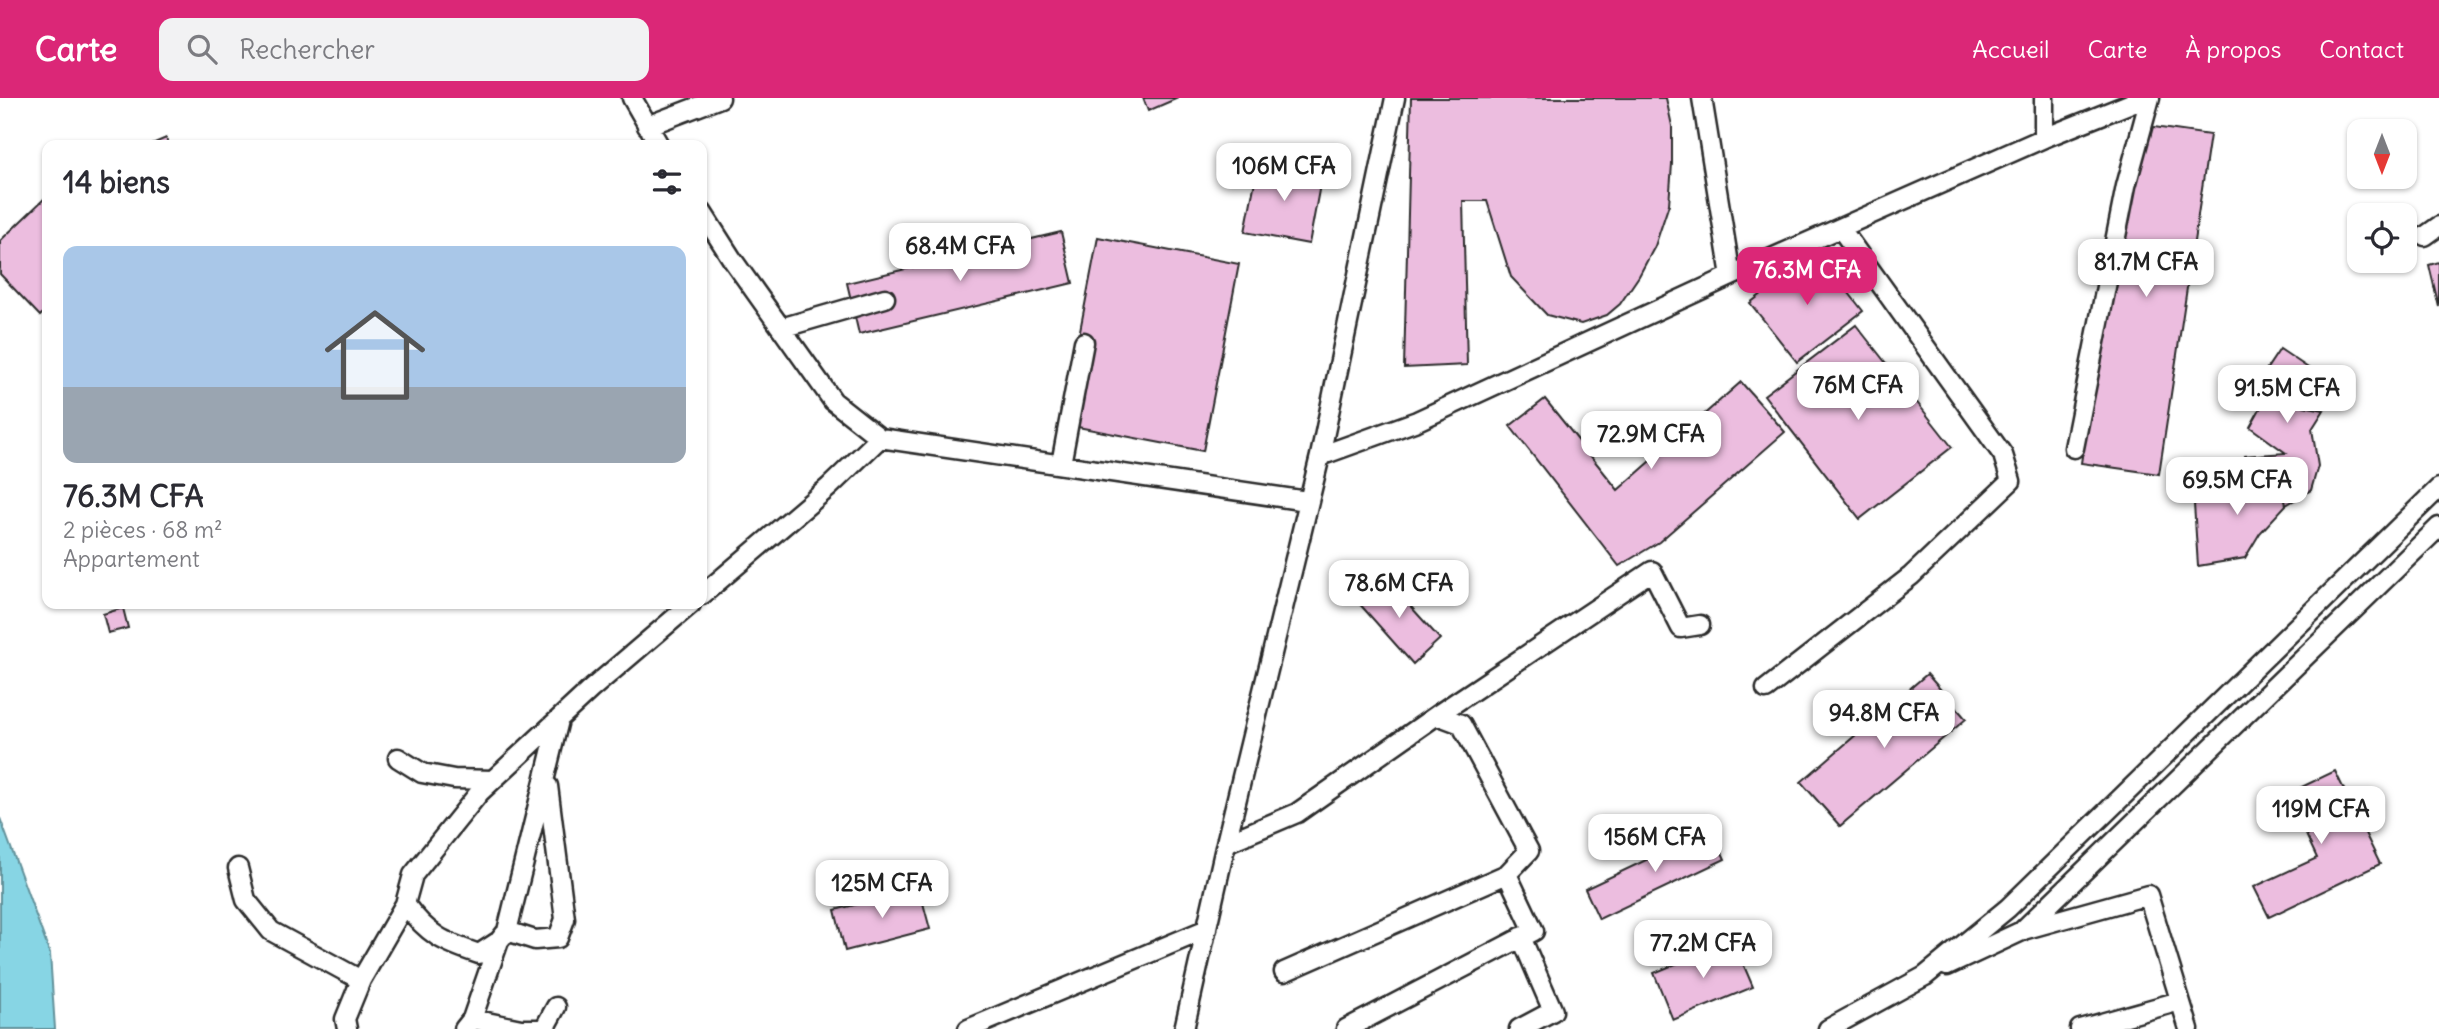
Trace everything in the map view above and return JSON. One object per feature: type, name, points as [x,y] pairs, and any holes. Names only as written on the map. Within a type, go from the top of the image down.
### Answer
[{"type":"lane","points":[[632,98],[656,140]]},
{"type":"lane","points":[[647,126],[720,98]]},
{"type":"lane","points":[[1184,1029],[1307,501],[1320,456],[1395,98]]},
{"type":"lane","points":[[1702,98],[1731,276]]},
{"type":"lane","points":[[2045,98],[2045,138]]},
{"type":"lane","points":[[1320,456],[1417,421],[1731,276],[2045,138],[2144,98]]},
{"type":"lane","points":[[2074,449],[2126,186],[2150,98]]},
{"type":"lane","points":[[707,220],[833,401],[880,438],[1307,501]]},
{"type":"lane","points":[[1766,689],[1911,576],[2011,481],[2003,455],[1841,229]]},
{"type":"lane","points":[[781,328],[886,298]]},
{"type":"lane","points":[[1061,464],[1084,342]]},
{"type":"lane","points":[[707,591],[829,487],[880,438]]},
{"type":"lane","points":[[1828,1029],[1925,976],[2008,908],[2439,488]]},
{"type":"lane","points":[[2022,931],[2439,527]]},
{"type":"lane","points":[[1226,844],[1297,813],[1437,715],[1652,571],[1681,628],[1700,625]]},
{"type":"lane","points":[[347,1029],[345,1019],[361,980],[405,904],[413,875],[479,793],[590,690],[685,609]]},
{"type":"lane","points":[[1284,972],[1507,874],[1529,851],[1461,724],[1437,715]]},
{"type":"lane","points":[[556,1007],[544,1028],[468,1024],[503,936],[559,720]]},
{"type":"lane","points":[[398,758],[422,773],[454,779],[493,780]]},
{"type":"lane","points":[[405,904],[419,923],[445,942],[479,954],[503,936],[535,940],[558,938],[565,919],[547,774]]},
{"type":"lane","points":[[238,868],[246,900],[271,931],[361,980]]},
{"type":"lane","points":[[1346,1029],[1534,931],[1507,874]]},
{"type":"lane","points":[[1909,984],[2022,931],[2148,895],[2189,1029]]},
{"type":"lane","points":[[968,1029],[1207,929]]},
{"type":"lane","points":[[1519,1029],[1553,1012],[1521,937]]},
{"type":"lane","points":[[2080,1029],[2180,1001]]},
{"type":"water","points":[[0,818],[50,954],[55,1029],[0,1029]]},
{"type":"building","points":[[1143,98],[1178,98],[1148,111]]},
{"type":"building","points":[[1411,98],[1666,98],[1672,126],[1669,204],[1655,246],[1620,304],[1607,315],[1581,324],[1547,315],[1511,277],[1487,201],[1463,201],[1467,365],[1404,368]]},
{"type":"building","points":[[2133,124],[2210,135],[2159,474],[2081,463]]},
{"type":"building","points":[[1259,161],[1322,174],[1309,244],[1245,232]]},
{"type":"building","points":[[42,201],[40,316],[0,274],[0,241]]},
{"type":"building","points":[[1061,232],[1073,283],[859,334],[847,283]]},
{"type":"building","points":[[1098,237],[1239,264],[1203,451],[1062,424]]},
{"type":"building","points":[[1817,252],[1863,311],[1797,362],[1750,303]]},
{"type":"building","points":[[2439,262],[2439,307],[2429,265]]},
{"type":"building","points":[[1856,325],[1952,447],[1860,519],[1764,395]]},
{"type":"building","points":[[2280,349],[2323,378],[2304,406],[2324,410],[2312,429],[2318,466],[2311,490],[2286,505],[2280,476],[2252,474],[2245,456],[2286,453],[2250,427],[2261,407],[2254,388]]},
{"type":"building","points":[[1741,382],[1785,432],[1659,542],[1619,566],[1510,426],[1545,399],[1618,490]]},
{"type":"building","points":[[2225,476],[2280,476],[2286,505],[2260,533],[2245,558],[2198,566],[2194,504],[2220,496]]},
{"type":"building","points":[[1384,577],[1440,639],[1413,664],[1357,601]]},
{"type":"building","points":[[123,609],[128,628],[108,633],[103,614]]},
{"type":"building","points":[[1927,674],[1966,719],[1840,826],[1801,782]]},
{"type":"building","points":[[2335,771],[2380,864],[2269,917],[2254,887],[2317,858],[2287,794]]},
{"type":"building","points":[[1711,829],[1725,859],[1599,919],[1585,889]]},
{"type":"building","points":[[919,888],[930,929],[845,951],[835,910]]},
{"type":"building","points":[[1733,940],[1753,987],[1673,1020],[1654,973]]}]
